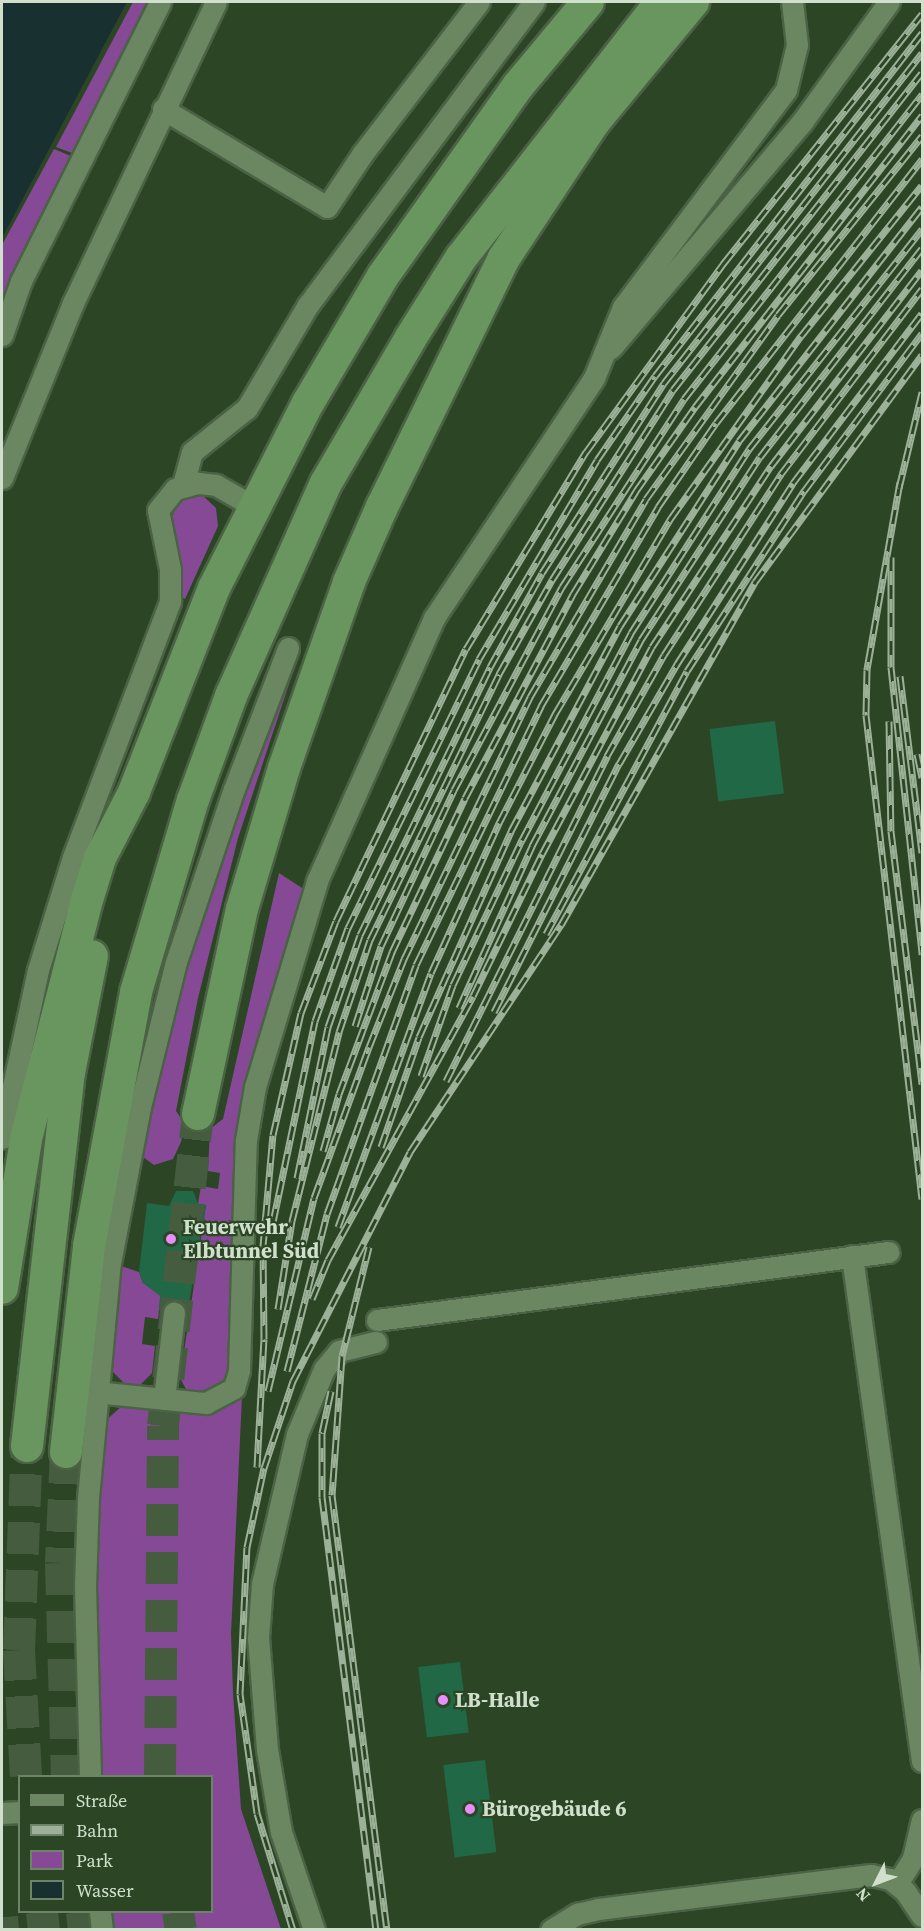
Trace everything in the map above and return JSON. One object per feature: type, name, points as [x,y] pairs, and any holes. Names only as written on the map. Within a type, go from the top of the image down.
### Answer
[{"type":"highway","points":[[2,1288],[26,1139],[66,975],[100,858],[134,792],[214,588],[308,403],[383,276],[518,86],[588,2]]},
{"type":"highway","points":[[66,1452],[89,1246],[108,1130],[154,923],[193,800],[265,614],[326,483],[410,339],[475,240],[661,2]]},
{"type":"highway","points":[[410,339],[561,168],[693,2]]},
{"type":"highway","points":[[198,1114],[242,909],[294,736],[349,582],[461,342],[504,258],[561,168]]},
{"type":"highway","points":[[27,1446],[69,1073],[87,972],[118,867],[134,792]]},
{"type":"lane","points":[[2,334],[21,281],[160,2]]},
{"type":"lane","points":[[2,478],[73,303],[163,109],[216,2]]},
{"type":"lane","points":[[163,109],[327,207],[363,153],[479,2]]},
{"type":"lane","points":[[2,1138],[38,970],[70,868],[170,601],[170,569],[157,519],[162,502],[183,485],[192,452],[247,408],[308,305],[534,2]]},
{"type":"lane","points":[[607,353],[623,308],[786,90],[797,45],[792,2]]},
{"type":"lane","points":[[95,1392],[164,1399],[218,1400],[237,1380],[246,1140],[255,1087],[317,881],[434,618],[607,353],[802,122],[889,2]]},
{"type":"lane","points":[[183,485],[216,485],[256,508]]},
{"type":"lane","points":[[90,1775],[85,1587],[95,1392],[110,1263],[140,1107],[176,962],[234,789],[288,648]]},
{"type":"lane","points":[[377,1320],[888,1252]]},
{"type":"lane","points":[[852,1256],[922,1761]]},
{"type":"lane","points":[[164,1399],[174,1313]]},
{"type":"lane","points":[[314,1929],[281,1832],[267,1749],[258,1638],[262,1584],[297,1434],[324,1369],[339,1351],[376,1342]]},
{"type":"lane","points":[[2,1813],[18,1812]]},
{"type":"lane","points":[[897,1884],[913,1858],[922,1820]]},
{"type":"lane","points":[[551,1929],[577,1914],[598,1909],[871,1875],[897,1884],[922,1917]]},
{"type":"lane","points":[[100,1913],[102,1929]]},
{"type":"green space","points":[[133,2],[157,2],[80,156],[56,147]]},
{"type":"green space","points":[[54,149],[78,159],[2,323],[2,245]]},
{"type":"green space","points":[[200,493],[216,508],[218,526],[185,599],[180,596],[181,571],[169,525],[178,501],[187,494]]},
{"type":"green space","points":[[289,663],[295,666],[238,838],[198,998],[176,1111],[185,1124],[181,1142],[173,1159],[154,1165],[143,1157],[141,1146],[174,1001],[224,842]]},
{"type":"green space","points":[[279,873],[305,890],[256,1052],[231,1366],[225,1383],[204,1394],[187,1391],[180,1378],[206,1205],[198,1204],[201,1186],[218,1189],[220,1173],[208,1171],[210,1129],[223,1119]]},
{"type":"green space","points":[[121,1266],[139,1272],[143,1283],[161,1292],[158,1319],[145,1317],[142,1344],[155,1346],[152,1373],[139,1386],[124,1383],[109,1368]]},
{"type":"green space","points":[[242,1396],[231,1634],[241,1809],[281,1929],[109,1929],[107,1913],[213,1913],[213,1775],[100,1775],[95,1547],[103,1423],[123,1405],[207,1412]]},
{"type":"water","points":[[2,2],[127,2],[2,238]]},
{"type":"building","points":[[775,721],[784,793],[718,801],[709,729]]},
{"type":"building","name":"Feuerwehr Elbtunnel Süd","points":[[176,1191],[193,1191],[198,1204],[206,1205],[187,1314],[175,1300],[159,1311],[160,1296],[143,1283],[139,1272],[147,1203],[169,1206]]},
{"type":"building","name":"LB-Halle","points":[[460,1662],[469,1732],[427,1738],[418,1667]]},
{"type":"building","name":"Bürogebäude 6","points":[[485,1760],[496,1852],[455,1857],[443,1765]]},
{"type":"tunnel","points":[[160,1775],[163,1426],[198,1114]]},
{"type":"tunnel","points":[[26,1775],[19,1650],[27,1446]]},
{"type":"tunnel","points":[[66,1452],[61,1563],[67,1775]]},
{"type":"tunnel","points":[[42,1913],[44,1930]]},
{"type":"tunnel","points":[[82,1913],[84,1930]]},
{"type":"tunnel","points":[[178,1913],[181,1930]]},
{"type":"tunnel","points":[[2,1917],[3,1930]]},
{"type":"railway","points":[[257,1467],[264,1339],[263,1246],[273,1135],[301,1013],[336,921],[466,649],[586,452],[723,264],[922,14]]},
{"type":"railway","points":[[273,1222],[315,1021],[348,928],[479,659],[597,460],[655,376],[922,33]]},
{"type":"railway","points":[[297,1178],[328,1027],[360,935],[490,667],[542,573],[664,383],[922,53]]},
{"type":"railway","points":[[278,1309],[292,1221],[339,1032],[370,940],[499,674],[552,580],[673,390],[922,73]]},
{"type":"railway","points":[[355,1026],[381,946],[454,790],[562,587],[684,399],[922,94]]},
{"type":"railway","points":[[323,1151],[339,1094],[392,952],[465,798],[573,594],[636,491],[695,407],[922,115]]},
{"type":"railway","points":[[268,1391],[314,1198],[369,1047],[404,959],[530,697],[646,499],[778,315],[922,136]]},
{"type":"railway","points":[[287,1371],[327,1214],[416,965],[541,706],[658,507],[716,423],[922,159]]},
{"type":"railway","points":[[338,1227],[431,973],[499,823],[555,714],[671,518],[801,336],[922,185]]},
{"type":"railway","points":[[381,1147],[419,1037],[511,831],[620,626],[739,441],[922,207]]},
{"type":"railway","points":[[421,1076],[453,985],[522,840],[631,633],[749,449],[922,229]]},
{"type":"railway","points":[[459,1008],[532,846],[641,640],[760,457],[922,248]]},
{"type":"railway","points":[[312,1299],[328,1260],[473,996],[542,854],[652,647],[771,466],[922,270]]},
{"type":"railway","points":[[446,1081],[607,756],[664,655],[781,474],[922,289]]},
{"type":"railway","points":[[494,1012],[619,764],[677,664],[793,483],[922,313]]},
{"type":"railway","points":[[546,934],[687,671],[804,491],[922,333]]},
{"type":"railway","points":[[293,1930],[257,1813],[240,1694],[247,1547],[264,1468],[293,1381],[410,1152],[561,925],[755,582],[922,355]]},
{"type":"railway","points":[[899,488],[922,392]]},
{"type":"railway","points":[[900,482],[867,670],[866,715],[922,1199]]},
{"type":"railway","points":[[891,557],[891,667],[922,954]]},
{"type":"railway","points":[[900,676],[922,853]]},
{"type":"railway","points":[[889,721],[891,831],[922,1084]]},
{"type":"railway","points":[[917,754],[922,777]]},
{"type":"railway","points":[[369,1247],[342,1356],[332,1495],[387,1930]]},
{"type":"railway","points":[[331,1391],[322,1433],[322,1497],[376,1930]]},
{"type":"place","name":"Feuerwehr Elbtunnel Süd","points":[[171,1239]]},
{"type":"place","name":"LB-Halle","points":[[443,1700]]},
{"type":"place","name":"Bürogebäude 6","points":[[470,1809]]}]
